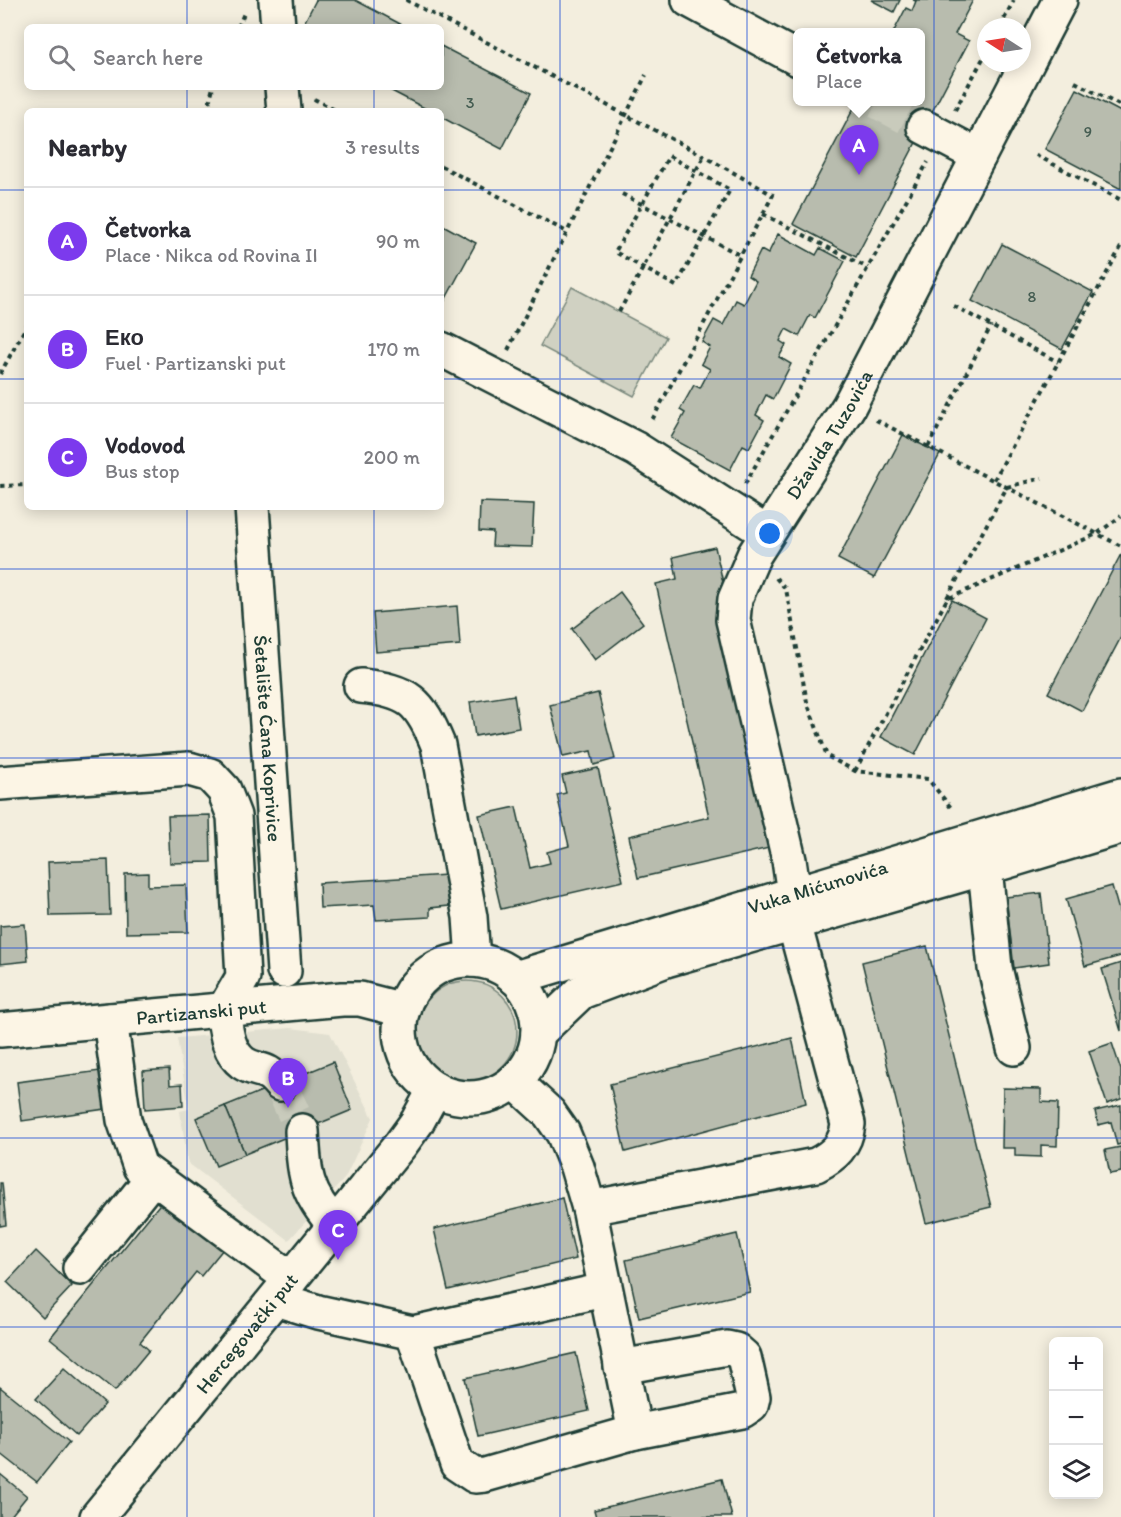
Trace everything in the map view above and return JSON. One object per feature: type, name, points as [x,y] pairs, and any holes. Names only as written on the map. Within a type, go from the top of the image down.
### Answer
[{"type":"street","points":[[276,0],[278,24]]},
{"type":"street","points":[[689,0],[793,55]]},
{"type":"street","name":"Džavida Tuzovića","points":[[589,1208],[816,1165],[839,1149],[847,1137],[848,1124],[794,908],[789,860],[733,620],[735,599],[760,544],[849,406],[1060,0]]},
{"type":"street","points":[[282,90],[284,108]]},
{"type":"street","points":[[933,131],[979,156]]},
{"type":"street","points":[[444,350],[636,449],[731,509],[760,544]]},
{"type":"street","name":"Šetalište Ćana Koprivice","points":[[252,510],[284,971]]},
{"type":"street","points":[[361,686],[383,688],[403,695],[416,705],[428,720],[438,745],[470,917],[474,960]]},
{"type":"street","points":[[0,783],[189,769],[210,775],[224,790],[234,816],[243,977],[223,1011],[230,1046],[244,1063],[272,1073],[280,1084]]},
{"type":"street","name":"Vuka Mićunovića","points":[[538,1033],[581,992],[794,908],[1121,795]]},
{"type":"street","name":"Vuka Mićunovića","points":[[515,978],[794,908],[985,868],[1121,827]]},
{"type":"street","points":[[985,868],[995,968],[1014,1048]]},
{"type":"street","points":[[474,960],[503,969],[515,978],[533,1003],[538,1033],[529,1063],[514,1081],[495,1093],[465,1098],[435,1089],[423,1080],[405,1055],[401,1032],[403,1010],[418,983],[443,965],[474,960]]},
{"type":"street","name":"Partizanski put","points":[[0,1030],[360,999],[403,1010]]},
{"type":"street","points":[[111,1020],[124,1120],[140,1167],[284,1289],[318,1312],[413,1333],[604,1290]]},
{"type":"street","points":[[514,1081],[549,1113],[562,1133],[577,1167],[589,1208],[604,1290],[635,1432]]},
{"type":"street","name":"Hercegovački put","points":[[97,1517],[417,1122],[435,1089]]},
{"type":"street","points":[[302,1131],[307,1180],[319,1208],[335,1225]]},
{"type":"street","points":[[80,1268],[153,1177]]},
{"type":"street","points":[[413,1333],[457,1464],[474,1476],[485,1475],[635,1432],[742,1412],[751,1405],[753,1397],[744,1357],[736,1350],[727,1348],[621,1367]]},
{"type":"path","points":[[406,0],[704,156],[773,195],[636,449]]},
{"type":"path","points":[[1005,18],[1014,0]]},
{"type":"path","points":[[731,509],[868,268],[933,131],[977,66]]},
{"type":"path","points":[[495,376],[646,75]]},
{"type":"path","points":[[1075,82],[1121,106]]},
{"type":"path","points":[[208,108],[212,90]]},
{"type":"path","points":[[1036,155],[1121,200]]},
{"type":"path","points":[[669,156],[730,190],[676,286],[615,252],[642,205],[669,156]]},
{"type":"path","points":[[619,312],[704,156]]},
{"type":"path","points":[[444,168],[567,232]]},
{"type":"path","points":[[622,194],[740,255]]},
{"type":"path","points":[[763,214],[868,268]]},
{"type":"path","points":[[994,480],[1121,247]]},
{"type":"path","points":[[954,306],[1058,362]]},
{"type":"path","points":[[928,447],[991,326]]},
{"type":"path","points":[[0,374],[24,330]]},
{"type":"path","points":[[849,406],[1121,546]]},
{"type":"path","points":[[855,771],[1007,487],[1042,478]]},
{"type":"path","points":[[0,486],[24,485]]},
{"type":"path","points":[[947,599],[1097,534],[1121,516]]},
{"type":"path","points":[[760,544],[786,589],[807,702],[826,756],[855,771],[928,779],[952,809]]},
{"type":"shaded area","points":[[572,287],[666,337],[634,396],[540,346]]},
{"type":"shaded area","points":[[467,981],[486,984],[503,995],[514,1012],[517,1031],[514,1050],[503,1067],[486,1078],[467,1081],[448,1078],[431,1067],[420,1050],[417,1031],[420,1012],[431,995],[448,984]]},
{"type":"shaded area","points":[[291,1028],[330,1033],[373,1118],[345,1178],[289,1240],[188,1163],[180,1111],[189,1109],[177,1038]]},
{"type":"building","points":[[316,0],[355,0],[400,24],[304,24]]},
{"type":"building","points":[[871,0],[900,0],[894,12]]},
{"type":"building","points":[[913,0],[973,0],[955,34],[969,41],[856,257],[793,224],[855,106],[925,106],[925,28],[896,28],[906,8],[912,11],[916,1]]},
{"type":"building","points":[[444,48],[531,93],[502,149],[444,119],[444,108],[424,108],[390,90],[444,90]]},
{"type":"building","points":[[1077,89],[1121,112],[1121,189],[1045,149]]},
{"type":"building","points":[[444,226],[476,243],[444,302]]},
{"type":"building","points":[[778,234],[816,255],[820,248],[845,261],[815,318],[810,315],[799,336],[786,329],[780,341],[786,345],[779,357],[791,364],[773,399],[766,395],[756,415],[764,420],[749,448],[743,445],[730,470],[671,438],[685,413],[680,410],[694,385],[700,388],[710,369],[701,364],[710,347],[702,342],[714,320],[723,325],[736,300],[744,304],[756,281],[748,276],[761,250],[768,254]]},
{"type":"building","points":[[1002,244],[1093,292],[1062,349],[972,301]]},
{"type":"building","points":[[903,435],[940,454],[874,578],[838,559]]},
{"type":"building","points":[[480,502],[534,504],[532,547],[492,546],[493,532],[479,531]]},
{"type":"building","points":[[715,547],[782,845],[638,878],[629,836],[709,817],[656,584],[677,579],[673,557]]},
{"type":"building","points":[[1121,554],[1121,637],[1082,711],[1048,693]]},
{"type":"building","points":[[620,592],[643,623],[595,660],[572,629]]},
{"type":"building","points":[[952,600],[986,618],[915,755],[881,737]]},
{"type":"building","points":[[457,606],[460,645],[376,652],[373,613]]},
{"type":"building","points":[[598,693],[615,759],[594,765],[591,751],[563,757],[550,705]]},
{"type":"building","points":[[514,695],[519,728],[475,736],[470,702]]},
{"type":"building","points":[[598,768],[623,881],[501,909],[479,815],[516,807],[530,868],[550,863],[547,852],[569,846],[557,795],[566,793],[562,776]]},
{"type":"building","points":[[210,815],[211,862],[170,863],[168,816]]},
{"type":"building","points":[[108,860],[110,915],[50,916],[48,862]]},
{"type":"building","points":[[148,873],[148,886],[186,885],[188,932],[126,933],[125,874]]},
{"type":"building","points":[[447,875],[449,906],[430,908],[430,917],[376,920],[374,905],[320,908],[319,883]]},
{"type":"building","points":[[1112,886],[1121,918],[1121,956],[1085,966],[1066,899]]},
{"type":"building","points":[[1041,893],[1049,963],[1014,968],[1006,897]]},
{"type":"building","points":[[25,924],[28,961],[0,964],[0,926]]},
{"type":"building","points":[[927,946],[991,1207],[926,1223],[862,962]]},
{"type":"building","points":[[1121,963],[1121,1031],[1102,969]]},
{"type":"building","points":[[792,1038],[806,1103],[625,1152],[610,1084]]},
{"type":"building","points":[[1112,1043],[1121,1070],[1121,1099],[1107,1104],[1089,1051]]},
{"type":"building","points":[[333,1062],[352,1110],[245,1154],[225,1106]]},
{"type":"building","points":[[169,1069],[170,1085],[182,1084],[183,1106],[145,1109],[143,1071]]},
{"type":"building","points":[[100,1071],[105,1109],[22,1121],[17,1082]]},
{"type":"building","points":[[1003,1088],[1041,1089],[1041,1102],[1058,1103],[1057,1146],[1041,1145],[1041,1157],[1015,1156],[1015,1148],[1002,1148]]},
{"type":"building","points":[[1121,1105],[1121,1144],[1117,1145],[1111,1122],[1098,1125],[1095,1111]]},
{"type":"building","points":[[225,1106],[245,1154],[216,1166],[196,1118]]},
{"type":"building","points":[[1121,1147],[1121,1172],[1110,1174],[1105,1150]]},
{"type":"building","points":[[0,1183],[2,1183],[6,1225],[0,1226]]},
{"type":"building","points":[[168,1194],[228,1243],[201,1276],[196,1272],[140,1342],[149,1350],[115,1391],[50,1338]]},
{"type":"building","points":[[562,1198],[576,1259],[448,1290],[434,1229]]},
{"type":"building","points":[[737,1234],[750,1292],[639,1318],[626,1260]]},
{"type":"building","points":[[36,1251],[72,1286],[43,1317],[7,1282]]},
{"type":"building","points":[[576,1353],[589,1411],[478,1436],[465,1378]]},
{"type":"building","points":[[64,1368],[105,1404],[77,1436],[36,1399]]},
{"type":"building","points":[[0,1387],[69,1442],[37,1482],[0,1453]]},
{"type":"building","points":[[0,1474],[27,1496],[10,1517],[0,1517]]},
{"type":"building","points":[[722,1479],[732,1517],[596,1517],[594,1510]]},
{"type":"tunnel","points":[[885,106],[924,127]]},
{"type":"tunnel","points":[[280,1084],[302,1131]]},
{"type":"place","name":"Četvorka","points":[[859,175]]},
{"type":"place","name":"Еко","points":[[288,1108]]},
{"type":"place","name":"Vodovod","points":[[338,1260]]}]
